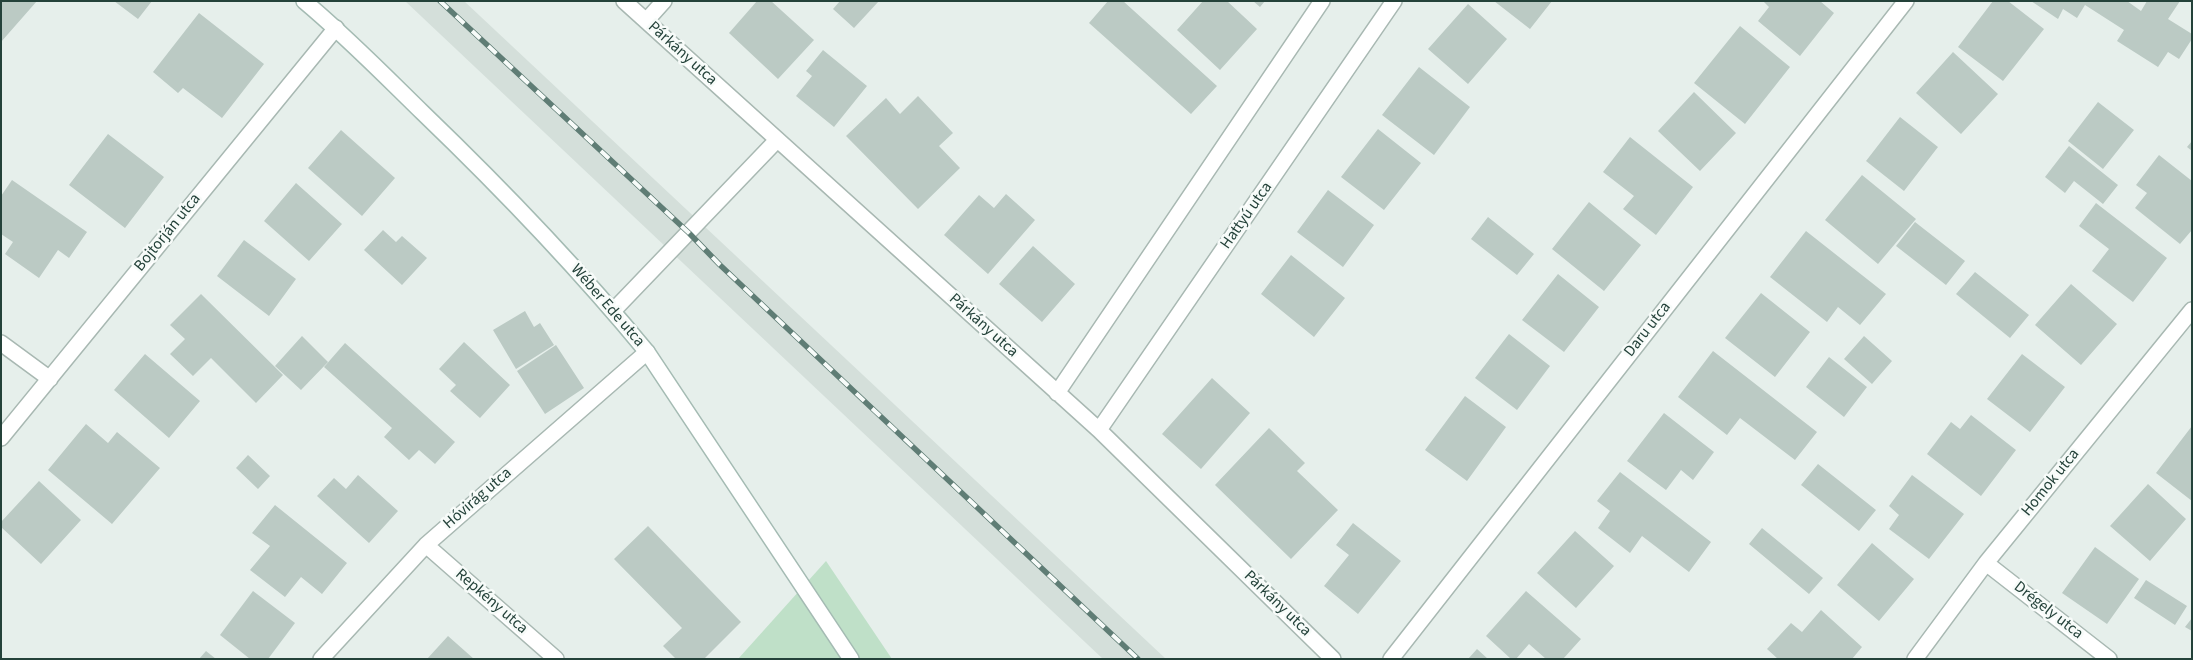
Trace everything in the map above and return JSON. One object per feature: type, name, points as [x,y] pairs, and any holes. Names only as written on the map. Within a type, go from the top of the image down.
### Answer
[{"type":"street","name":"Wéber Ede utca","points":[[304,1],[336,28],[542,231],[647,352],[851,659]]},
{"type":"street","name":"Párkány utca","points":[[624,1],[1099,430],[1333,659]]},
{"type":"street","points":[[646,21],[664,1]]},
{"type":"street","points":[[1057,393],[1322,1]]},
{"type":"street","name":"Hattyú utca","points":[[1099,430],[1394,1]]},
{"type":"street","name":"Daru utca","points":[[1391,659],[1906,1]]},
{"type":"street","name":"Bojtorján utca","points":[[1,438],[336,28]]},
{"type":"street","points":[[613,312],[777,140]]},
{"type":"street","name":"Homok utca","points":[[1915,659],[1986,563],[2192,310]]},
{"type":"street","points":[[1,343],[50,379]]},
{"type":"street","name":"Hóvirág utca","points":[[321,659],[426,545],[647,352]]},
{"type":"street","name":"Repkény utca","points":[[426,545],[556,659]]},
{"type":"street","name":"Drégely utca","points":[[1986,563],[2109,659]]},
{"type":"shaded area","points":[[405,1],[464,1],[1166,659],[1103,659]]},
{"type":"green space","points":[[826,561],[892,659],[738,659]]},
{"type":"building","points":[[1,1],[37,1],[1,42]]},
{"type":"building","points":[[114,1],[152,1],[138,19]]},
{"type":"building","points":[[757,1],[771,1],[814,40],[778,79],[729,33]]},
{"type":"building","points":[[840,1],[879,1],[854,28],[833,9]]},
{"type":"building","points":[[1108,1],[1123,1],[1217,86],[1191,114],[1089,23]]},
{"type":"building","points":[[1203,1],[1227,1],[1257,29],[1220,70],[1177,30]]},
{"type":"building","points":[[1253,1],[1265,1],[1260,7]]},
{"type":"building","points":[[1494,1],[1552,1],[1530,29]]},
{"type":"building","points":[[1763,1],[1820,1],[1834,13],[1800,56],[1758,21],[1769,7]]},
{"type":"building","points":[[1993,1],[2008,1],[2044,29],[2003,81],[1958,47]]},
{"type":"building","points":[[2031,1],[2127,1],[2141,11],[2147,1],[2180,1],[2168,19],[2192,34],[2192,39],[2179,59],[2168,52],[2158,67],[2117,41],[2124,30],[2085,5],[2077,18],[2063,9],[2058,19]]},
{"type":"building","points":[[1468,4],[1507,39],[1468,84],[1428,49]]},
{"type":"building","points":[[199,13],[264,64],[222,118],[183,88],[178,93],[153,72]]},
{"type":"building","points":[[1740,26],[1790,67],[1745,124],[1694,83]]},
{"type":"building","points":[[823,50],[867,86],[834,127],[796,96],[812,76],[806,71]]},
{"type":"building","points":[[1953,52],[1998,94],[1961,134],[1916,93]]},
{"type":"building","points":[[1419,67],[1470,107],[1434,155],[1382,115]]},
{"type":"building","points":[[1694,92],[1736,133],[1700,171],[1658,131]]},
{"type":"building","points":[[918,96],[953,133],[939,146],[960,168],[918,209],[846,136],[886,98],[900,114]]},
{"type":"building","points":[[2098,102],[2134,130],[2103,169],[2068,141]]},
{"type":"building","points":[[1900,117],[1938,147],[1904,191],[1866,161]]},
{"type":"building","points":[[1378,129],[1421,163],[1384,210],[1341,177]]},
{"type":"building","points":[[341,130],[395,178],[362,216],[308,168]]},
{"type":"building","points":[[108,134],[164,177],[125,228],[69,185]]},
{"type":"building","points":[[1630,137],[1693,187],[1656,235],[1623,209],[1634,196],[1603,172]]},
{"type":"building","points":[[2192,141],[2192,151],[2187,147]]},
{"type":"building","points":[[2069,146],[2118,185],[2103,204],[2074,181],[2065,193],[2045,177]]},
{"type":"building","points":[[2159,155],[2192,181],[2192,230],[2180,244],[2135,208],[2147,193],[2136,185]]},
{"type":"building","points":[[1862,175],[1916,219],[1878,264],[1825,220]]},
{"type":"building","points":[[12,180],[87,232],[69,258],[58,250],[39,278],[5,254],[13,242],[1,234],[1,196]]},
{"type":"building","points":[[296,183],[342,224],[309,261],[264,221]]},
{"type":"building","points":[[1328,190],[1374,225],[1343,267],[1297,232]]},
{"type":"building","points":[[1006,194],[1035,220],[988,274],[944,235],[979,195],[994,208]]},
{"type":"building","points":[[1589,202],[1641,245],[1604,291],[1552,249]]},
{"type":"building","points":[[2096,203],[2167,258],[2133,302],[2092,271],[2109,249],[2079,226]]},
{"type":"building","points":[[1488,217],[1534,254],[1517,275],[1471,239]]},
{"type":"building","points":[[1915,222],[1965,261],[1946,285],[1896,246]]},
{"type":"building","points":[[383,230],[396,242],[402,236],[427,258],[402,285],[364,250]]},
{"type":"building","points":[[1806,231],[1886,294],[1860,325],[1838,307],[1827,322],[1770,277]]},
{"type":"building","points":[[244,240],[296,279],[269,316],[217,276]]},
{"type":"building","points":[[1033,246],[1075,284],[1042,322],[999,284]]},
{"type":"building","points":[[1291,255],[1345,298],[1314,337],[1261,294]]},
{"type":"building","points":[[1975,272],[2029,315],[2010,338],[1956,294]]},
{"type":"building","points":[[1558,274],[1599,307],[1564,352],[1522,320]]},
{"type":"building","points":[[2071,284],[2117,324],[2081,365],[2035,325]]},
{"type":"building","points":[[1761,293],[1810,332],[1775,377],[1725,338]]},
{"type":"building","points":[[201,294],[283,375],[256,403],[211,358],[193,376],[170,354],[185,339],[170,325]]},
{"type":"building","points":[[525,311],[534,327],[540,323],[554,345],[516,369],[493,330]]},
{"type":"building","points":[[1509,334],[1550,366],[1517,410],[1475,378]]},
{"type":"building","points":[[302,336],[328,362],[301,390],[275,366]]},
{"type":"building","points":[[1864,336],[1892,361],[1872,384],[1844,359]]},
{"type":"building","points":[[464,342],[510,385],[480,418],[450,391],[456,385],[439,369]]},
{"type":"building","points":[[345,343],[455,442],[435,464],[419,450],[409,460],[384,437],[392,428],[324,367]]},
{"type":"building","points":[[556,345],[584,388],[545,414],[517,371]]},
{"type":"building","points":[[1713,351],[1817,432],[1795,460],[1740,418],[1727,435],[1678,397]]},
{"type":"building","points":[[145,354],[200,401],[169,438],[114,390]]},
{"type":"building","points":[[2022,354],[2065,387],[2030,432],[1987,399]]},
{"type":"building","points":[[1829,357],[1867,387],[1844,417],[1806,387]]},
{"type":"building","points":[[1212,378],[1250,413],[1201,469],[1162,434]]},
{"type":"building","points":[[1465,396],[1506,427],[1467,481],[1425,450]]},
{"type":"building","points":[[1664,413],[1714,452],[1693,480],[1681,470],[1666,490],[1627,461]]},
{"type":"building","points":[[1971,415],[2016,450],[1981,496],[1927,454],[1951,422],[1960,429]]},
{"type":"building","points":[[86,424],[108,443],[117,432],[160,468],[112,524],[48,470]]},
{"type":"building","points":[[2192,426],[2192,501],[2156,473]]},
{"type":"building","points":[[1269,428],[1305,463],[1297,471],[1338,510],[1291,559],[1215,485]]},
{"type":"building","points":[[248,455],[270,476],[258,489],[236,468]]},
{"type":"building","points":[[1818,464],[1876,510],[1859,531],[1801,485]]},
{"type":"building","points":[[1620,472],[1711,542],[1689,572],[1642,536],[1630,553],[1598,528],[1610,511],[1597,501]]},
{"type":"building","points":[[358,475],[398,511],[369,543],[317,496],[334,478],[346,489]]},
{"type":"building","points":[[1912,475],[1964,514],[1929,559],[1889,529],[1899,515],[1889,506]]},
{"type":"building","points":[[39,481],[81,520],[41,564],[1,527],[1,522]]},
{"type":"building","points":[[2148,484],[2186,519],[2150,561],[2110,526]]},
{"type":"building","points":[[275,505],[347,563],[322,594],[301,577],[285,597],[250,570],[270,546],[252,533]]},
{"type":"building","points":[[1353,523],[1401,561],[1358,614],[1324,586],[1349,555],[1336,545]]},
{"type":"building","points":[[648,526],[741,622],[704,659],[676,659],[663,646],[682,628],[614,559]]},
{"type":"building","points":[[1762,528],[1823,578],[1809,594],[1749,544]]},
{"type":"building","points":[[1575,531],[1614,566],[1576,608],[1537,573]]},
{"type":"building","points":[[1872,543],[1914,579],[1879,621],[1837,585]]},
{"type":"building","points":[[2095,547],[2139,579],[2107,624],[2062,593]]},
{"type":"building","points":[[2146,580],[2187,606],[2175,625],[2134,598]]},
{"type":"building","points":[[253,591],[295,623],[268,659],[250,659],[220,635]]},
{"type":"building","points":[[1526,591],[1581,639],[1563,659],[1546,659],[1529,644],[1516,659],[1511,659],[1486,636]]},
{"type":"building","points":[[1821,610],[1862,647],[1852,659],[1778,659],[1767,649],[1791,623],[1802,632]]},
{"type":"building","points":[[2192,618],[2192,631],[2185,627]]},
{"type":"building","points":[[448,636],[474,659],[427,659]]},
{"type":"building","points":[[1477,649],[1488,659],[1468,659]]},
{"type":"building","points":[[206,651],[216,659],[199,659]]},
{"type":"railway","points":[[440,1],[689,233],[720,265],[1138,659]]}]
